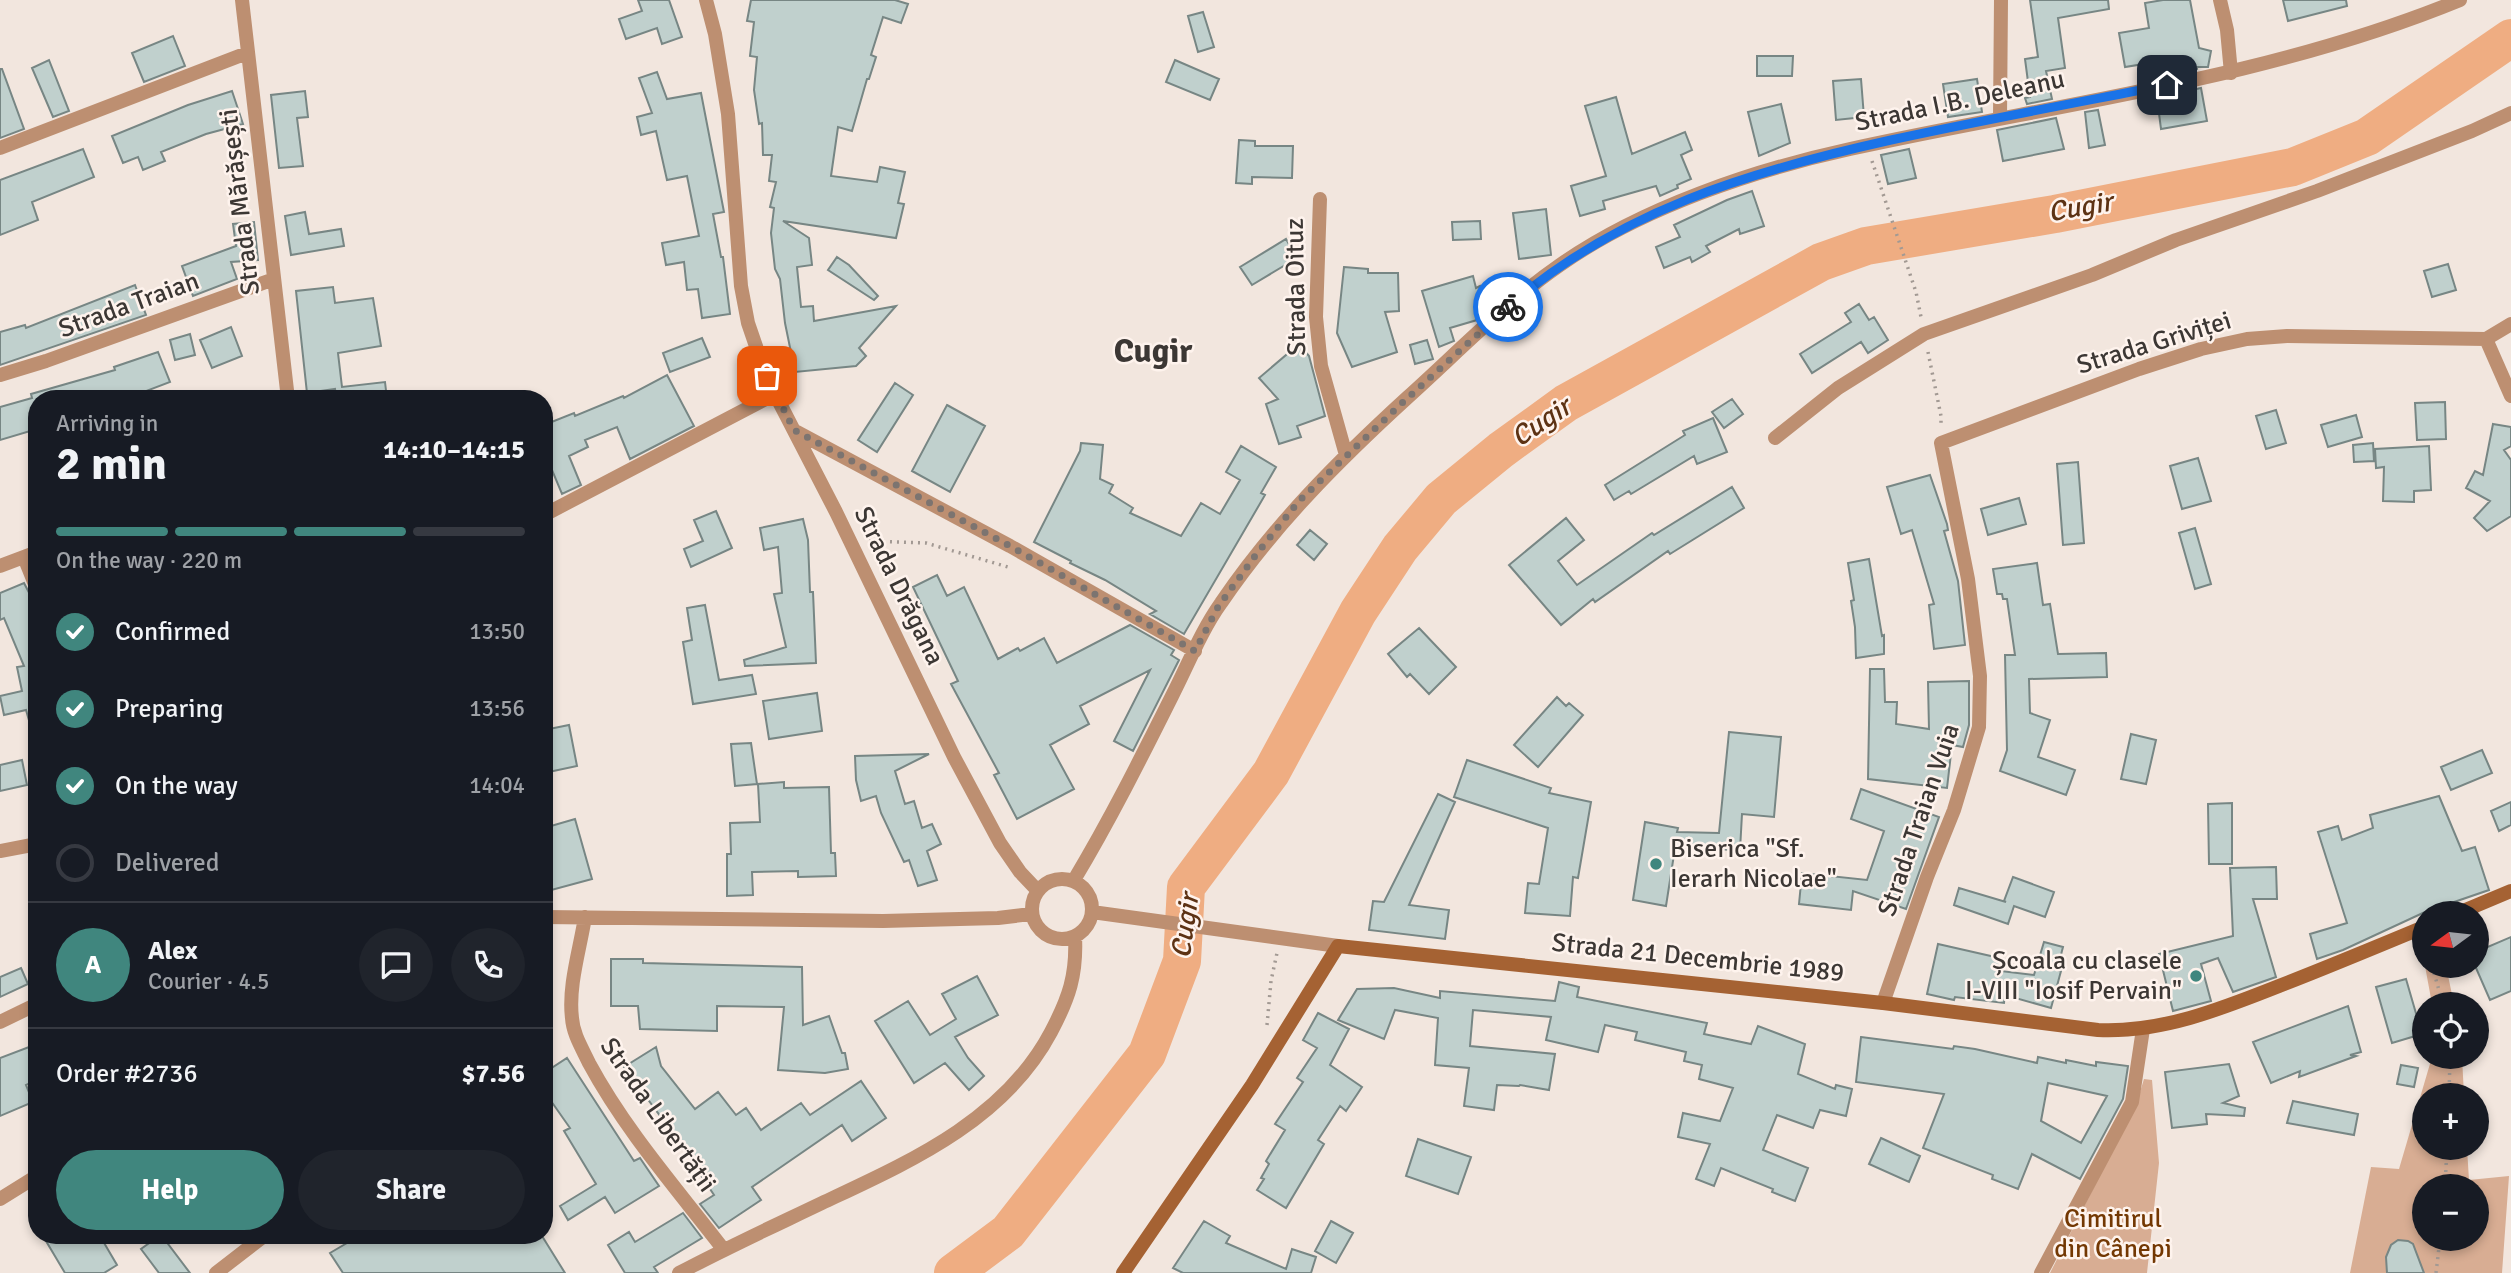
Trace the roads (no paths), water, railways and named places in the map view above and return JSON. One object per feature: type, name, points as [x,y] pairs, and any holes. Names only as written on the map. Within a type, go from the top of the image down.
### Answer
[{"type":"main road","points":[[2487,901],[2511,891]]},
{"type":"main road","name":"Strada 21 Decembrie 1989","points":[[1338,946],[2123,1031],[2143,1029],[2239,1002],[2412,932]]},
{"type":"main road","points":[[1124,1273],[1269,1056],[1338,946]]},
{"type":"street","name":"Strada Mărășești","points":[[242,0],[287,390]]},
{"type":"street","name":"Strada Drăgana","points":[[706,0],[715,34],[728,114],[741,286],[748,323],[775,394],[954,758],[1000,843],[1020,872],[1037,890]]},
{"type":"street","points":[[2000,0],[2000,117]]},
{"type":"street","points":[[2220,0],[2227,30],[2231,73]]},
{"type":"street","name":"Strada I.B. Deleanu","points":[[1073,880],[1113,812],[1218,607],[1255,556],[1299,501],[1346,455],[1528,290],[1561,264],[1597,242],[1713,188],[1754,175],[1867,145],[2231,73],[2318,48],[2460,0]]},
{"type":"street","points":[[0,148],[247,53]]},
{"type":"street","points":[[1774,438],[1838,388],[1924,334],[2092,275],[2176,240],[2317,191],[2472,131],[2511,113]]},
{"type":"street","name":"Strada Oituz","points":[[1320,200],[1317,317],[1321,366],[1346,455]]},
{"type":"street","name":"Strada Traian","points":[[0,375],[274,279]]},
{"type":"street","points":[[2511,324],[2486,339],[2511,396]]},
{"type":"street","name":"Strada Griviței","points":[[1941,443],[2139,369],[2201,349],[2247,339],[2486,339]]},
{"type":"street","points":[[553,510],[775,394]]},
{"type":"street","points":[[794,430],[1010,546],[1195,651]]},
{"type":"street","name":"Strada Traian Vuia","points":[[1883,1003],[1927,877],[1954,810],[1979,727],[1980,676],[1968,579],[1941,443]]},
{"type":"street","points":[[0,566],[28,555]]},
{"type":"street","points":[[0,851],[28,846]]},
{"type":"street","points":[[1054,879],[1073,880],[1088,893],[1092,912],[1087,926],[1075,936],[1056,939],[1040,930],[1031,914],[1031,905],[1037,890],[1054,879]]},
{"type":"street","points":[[1092,912],[1338,946]]},
{"type":"street","points":[[553,916],[883,921],[998,918],[1031,914]]},
{"type":"street","name":"Strada Libertății","points":[[585,917],[571,1003],[577,1040],[620,1112],[724,1250]]},
{"type":"street","points":[[679,1273],[891,1171],[953,1136],[999,1100],[1041,1051],[1061,1013],[1073,984],[1075,936]]},
{"type":"street","points":[[0,1022],[28,1008]]},
{"type":"street","points":[[2041,1273],[2132,1102],[2143,1029]]},
{"type":"street","points":[[0,1199],[28,1182]]},
{"type":"street","points":[[216,1273],[254,1244]]},
{"type":"waterway","name":"Cugir","points":[[953,1273],[1008,1232],[1147,1054],[1182,961],[1186,887],[1271,773],[1358,612],[1400,548],[1441,499],[1501,450],[1566,403],[1821,262],[1866,246],[2055,214],[2293,167],[2367,137],[2511,38]]},
{"type":"place","name":"Biserica \"Sf. Ierarh Nicolae\"","points":[[1656,864]]},
{"type":"place","name":"Școala cu clasele I-VIII \"Iosif Pervain\"","points":[[2196,976]]},
{"type":"district","name":"Cugir","points":[[1153,351]]},
{"type":"park label","name":"Cimitirul din Cânepi","points":[[2113,1234]]}]
